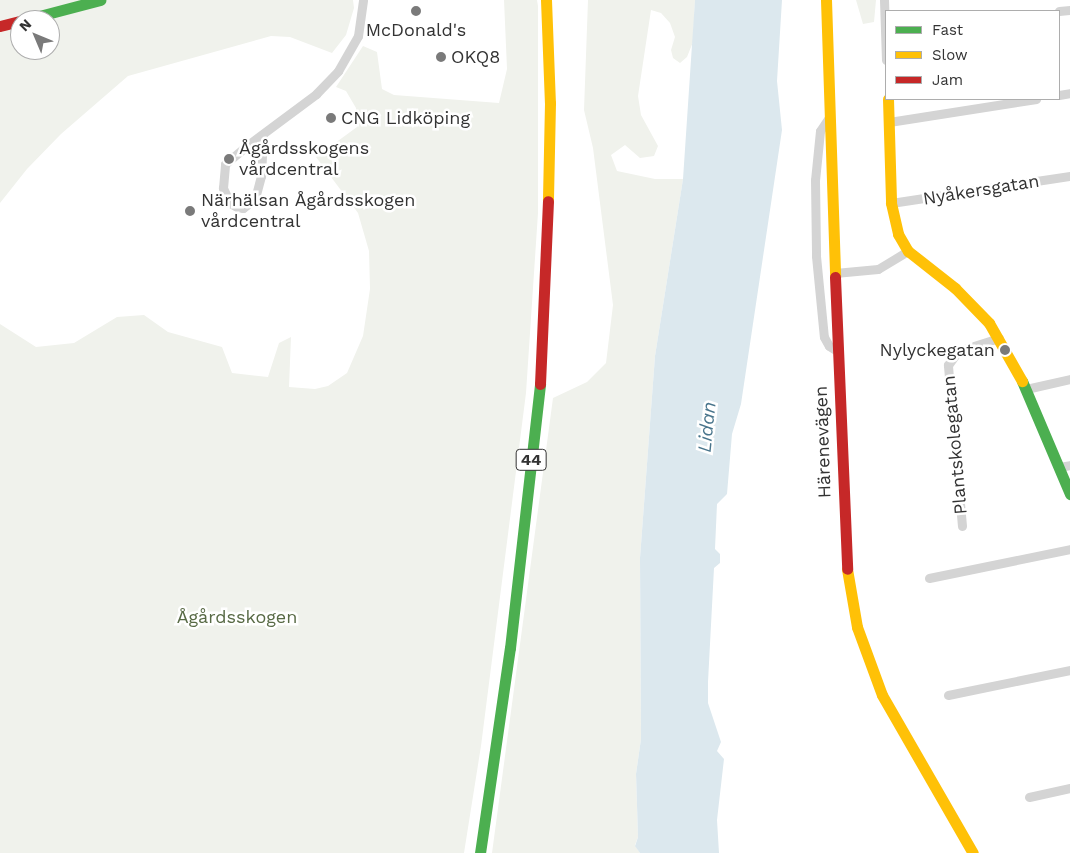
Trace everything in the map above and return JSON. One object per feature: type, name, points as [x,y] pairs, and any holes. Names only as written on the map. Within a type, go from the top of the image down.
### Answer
[{"type":"street","points":[[60,11],[100,0]]},
{"type":"street","points":[[263,134],[258,188],[251,203],[237,207],[230,203],[223,188],[223,168],[229,159],[316,94],[338,71],[358,36],[363,0]]},
{"type":"street","name":"Härenevägen","points":[[826,0],[843,524],[848,583],[857,627],[872,672],[892,716],[973,853]]},
{"type":"street","points":[[884,0],[885,18]]},
{"type":"street","name":"44","points":[[480,853],[510,648],[540,385],[548,218],[548,4]]},
{"type":"street","points":[[888,100],[891,203],[898,234],[908,251],[970,301],[999,338],[1064,466],[1070,494]]},
{"type":"street","points":[[889,122],[1030,100]]},
{"type":"street","points":[[830,116],[820,131],[815,180],[816,276],[824,337],[829,346],[837,351]]},
{"type":"street","name":"Nyåkersgatan","points":[[891,203],[1070,176]]},
{"type":"street","points":[[836,273],[871,271],[908,251]]},
{"type":"street","name":"Plantskolegatan","points":[[962,526],[948,365],[958,351],[999,338]]},
{"type":"street","points":[[1026,390],[1070,379]]},
{"type":"street","points":[[929,578],[1070,549]]},
{"type":"street","points":[[948,695],[1070,670]]},
{"type":"street","points":[[1029,796],[1070,788]]},
{"type":"green space","points":[[0,0],[353,0],[354,8],[346,35],[332,53],[290,37],[271,36],[128,76],[61,134],[27,169],[0,203]]},
{"type":"green space","name":"Ågårdsskogen","points":[[504,0],[537,0],[538,6],[538,213],[526,393],[481,746],[464,853],[0,853],[0,324],[36,347],[74,343],[117,317],[144,315],[168,332],[222,347],[232,373],[268,377],[279,343],[291,337],[289,387],[315,389],[328,386],[347,373],[363,336],[370,289],[369,251],[358,213],[316,157],[357,127],[356,108],[346,91],[336,87],[363,46],[377,52],[382,89],[394,95],[499,103],[507,69]]},
{"type":"green space","points":[[588,0],[695,0],[693,42],[687,57],[680,63],[673,58],[671,50],[675,37],[670,23],[661,13],[651,10],[638,96],[641,115],[658,146],[654,156],[640,158],[625,145],[611,155],[617,171],[655,179],[683,179],[655,356],[640,558],[641,739],[636,774],[638,837],[635,845],[640,853],[492,853],[553,398],[587,382],[606,363],[613,305],[593,148],[584,110]]},
{"type":"green space","points":[[856,0],[876,0],[874,22],[863,24]]},
{"type":"water","name":"Lidan","points":[[695,0],[782,0],[777,81],[782,130],[741,404],[732,434],[727,494],[717,504],[715,549],[720,554],[720,563],[714,568],[708,703],[721,742],[717,751],[724,759],[717,820],[719,853],[640,853],[635,846],[638,837],[636,774],[641,739],[640,558],[655,356],[683,179]]},
{"type":"traffic: fast","points":[[60,11],[100,0]]},
{"type":"traffic: fast","points":[[1022,381],[1070,494]]},
{"type":"traffic: fast","points":[[480,853],[510,648],[540,384]]},
{"type":"traffic: slow","points":[[546,0],[550,103],[548,201]]},
{"type":"traffic: slow","points":[[826,0],[835,277]]},
{"type":"traffic: slow","points":[[888,100],[891,203],[898,234],[908,251],[955,288],[989,323],[1022,381]]},
{"type":"traffic: slow","points":[[847,569],[857,627],[882,695],[973,853]]},
{"type":"traffic: jam","points":[[0,26],[10,24]]},
{"type":"traffic: jam","points":[[540,384],[548,201]]},
{"type":"traffic: jam","points":[[835,277],[847,569]]},
{"type":"place","name":"McDonald's","points":[[416,11]]},
{"type":"place","name":"OKQ8","points":[[441,57]]},
{"type":"place","name":"CNG Lidköping","points":[[331,118]]},
{"type":"place","name":"Ågårdsskogens vårdcentral","points":[[229,159]]},
{"type":"place","name":"Närhälsan Ågårdsskogen vårdcentral","points":[[190,211]]},
{"type":"place","name":"Nylyckegatan","points":[[1005,350]]}]
